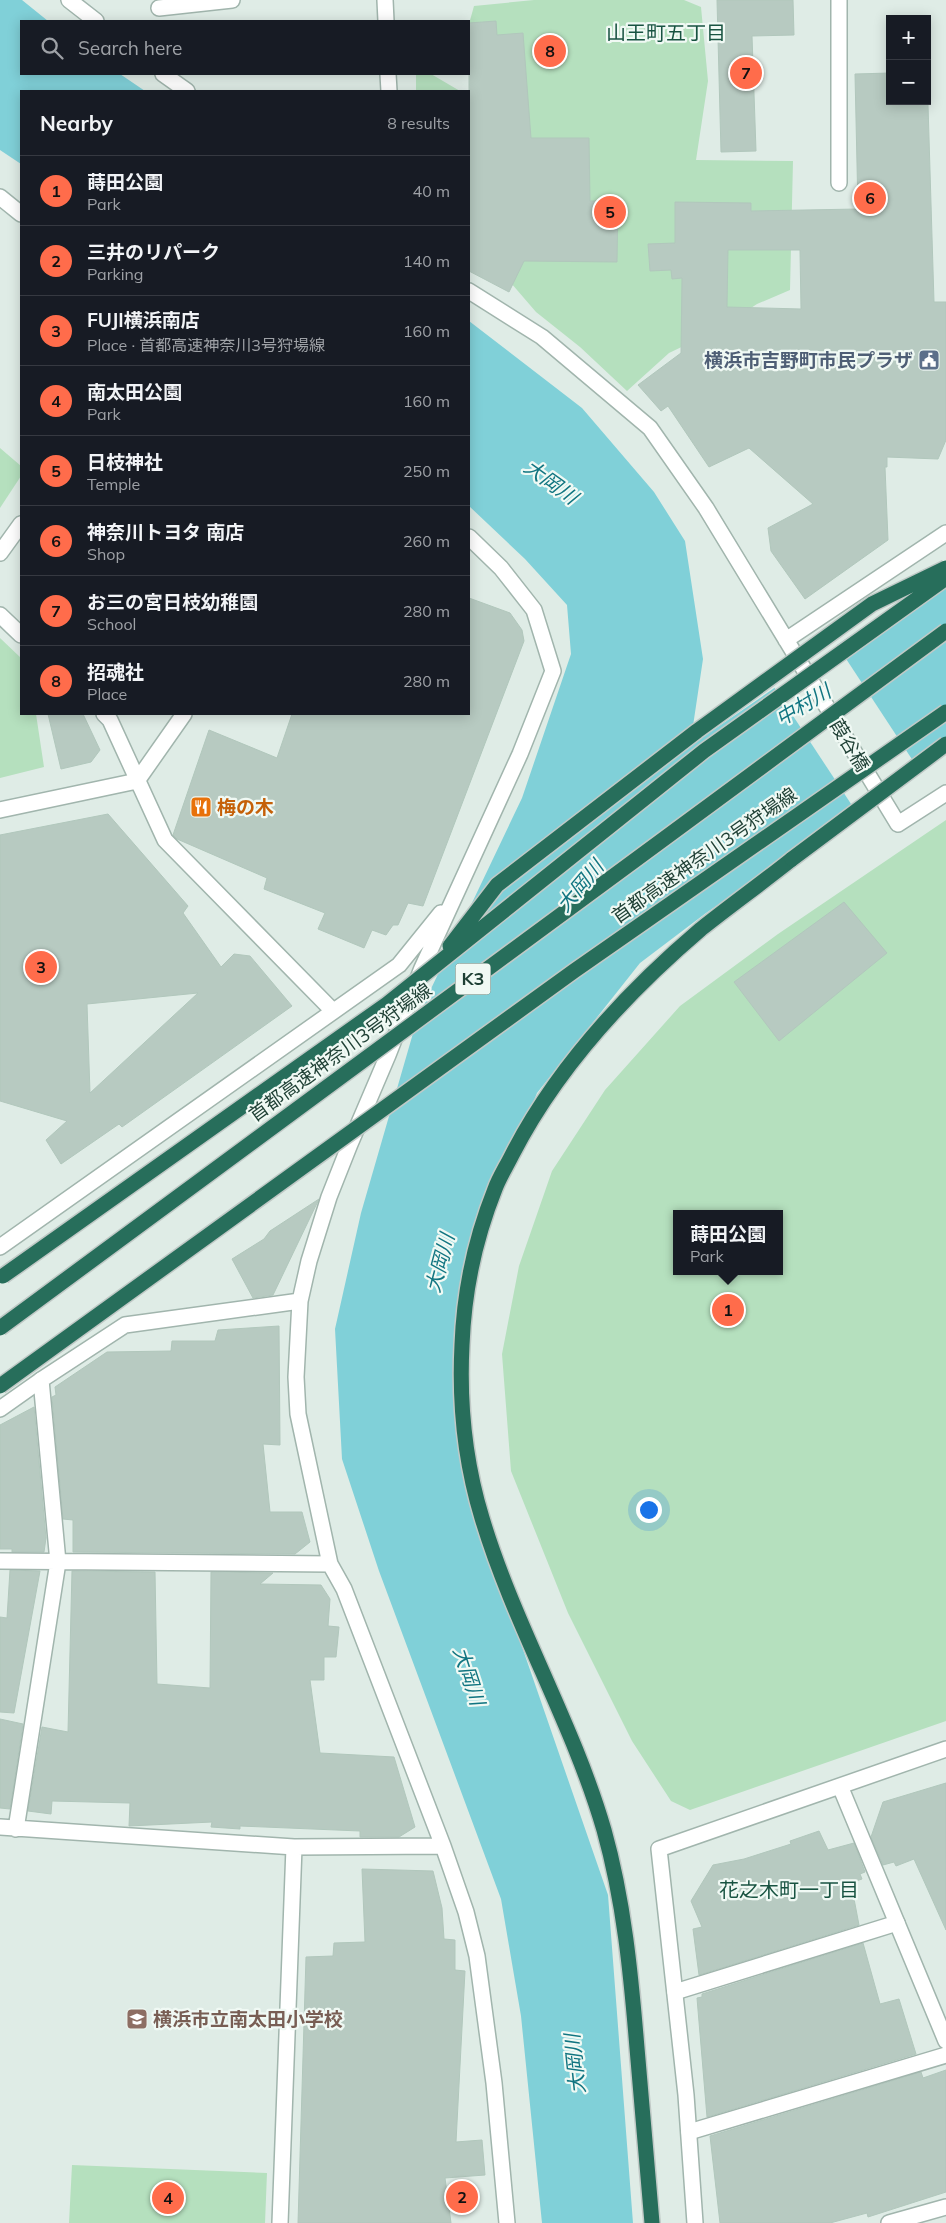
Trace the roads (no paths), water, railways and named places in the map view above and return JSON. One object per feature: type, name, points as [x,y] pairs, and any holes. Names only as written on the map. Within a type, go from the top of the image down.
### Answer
[{"type":"highway","points":[[436,964],[497,885],[697,731],[872,604],[946,568]]},
{"type":"highway","points":[[2,1277],[387,1004],[704,752],[946,578]]},
{"type":"highway","name":"首都高速神奈川3号狩場線","points":[[0,1328],[946,631]]},
{"type":"highway","name":"首都高速神奈川3号狩場線","points":[[0,1386],[574,970],[946,712]]},
{"type":"highway","points":[[652,2223],[634,2008],[622,1909],[604,1829],[571,1739],[507,1590],[481,1517],[465,1444],[461,1372],[463,1319],[475,1250],[495,1188],[525,1130],[554,1084],[618,1009],[702,929],[946,744]]},
{"type":"street","points":[[69,0],[95,20]]},
{"type":"street","points":[[159,10],[232,0]]},
{"type":"street","points":[[385,0],[386,20]]},
{"type":"street","points":[[839,0],[839,183]]},
{"type":"street","points":[[164,75],[186,90]]},
{"type":"street","points":[[388,75],[389,90]]},
{"type":"street","points":[[0,197],[20,213]]},
{"type":"street","name":"葭谷橋","points":[[470,293],[542,337],[650,428],[706,508],[898,824],[946,793]]},
{"type":"street","points":[[0,553],[20,525]]},
{"type":"street","points":[[786,640],[946,533]]},
{"type":"street","points":[[470,538],[501,568],[534,610],[553,670],[520,754],[422,968],[329,1197],[309,1261],[300,1301],[296,1377],[298,1414],[330,1564],[344,1590],[443,1846],[466,1912],[480,1973],[494,2083],[507,2223]]},
{"type":"street","points":[[0,615],[20,634]]},
{"type":"street","points":[[105,715],[110,720],[165,840],[333,1011]]},
{"type":"street","points":[[0,810],[137,781],[183,715]]},
{"type":"street","points":[[0,1247],[399,965],[456,894]]},
{"type":"street","points":[[0,1409],[125,1325],[300,1301]]},
{"type":"street","points":[[16,1829],[58,1562],[41,1380]]},
{"type":"street","points":[[0,1561],[330,1564]]},
{"type":"street","points":[[695,2223],[689,2132],[659,1849],[946,1749]]},
{"type":"street","points":[[840,1786],[946,2041]]},
{"type":"street","points":[[0,1826],[16,1829],[294,1847],[443,1846]]},
{"type":"street","points":[[280,2223],[294,1847]]},
{"type":"street","points":[[674,1992],[897,1923]]},
{"type":"street","points":[[689,2132],[946,2055]]},
{"type":"street","points":[[889,2223],[946,2207]]},
{"type":"water","points":[[0,0],[22,0],[47,20],[20,20],[20,75],[121,75],[144,90],[20,90],[20,163],[0,150]]},
{"type":"water","points":[[470,322],[582,408],[654,492],[685,541],[703,659],[690,746],[946,570],[946,748],[706,913],[640,963],[537,1093],[468,1267],[468,1461],[492,1560],[608,1895],[633,2223],[542,2223],[521,2016],[501,1899],[379,1571],[342,1459],[335,1329],[361,1213],[418,1016],[522,798],[571,654],[567,605],[525,559],[470,507]]},
{"type":"place","name":"招魂社","points":[[550,51]]},
{"type":"place","name":"お三の宮日枝幼稚園","points":[[746,73]]},
{"type":"place","name":"神奈川トヨタ 南店","points":[[870,198]]},
{"type":"place","name":"日枝神社","points":[[610,212]]},
{"type":"place","name":"横浜市吉野町市民プラザ","points":[[929,360]]},
{"type":"place","name":"梅の木","points":[[201,807]]},
{"type":"place","name":"FUJI横浜南店","points":[[41,967]]},
{"type":"place","name":"蒔田公園","points":[[728,1310]]},
{"type":"place","name":"横浜市立南太田小学校","points":[[137,2019]]},
{"type":"place","name":"三井のリパーク","points":[[462,2197]]},
{"type":"place","name":"南太田公園","points":[[168,2198]]},
{"type":"district","name":"山王町五丁目","points":[[666,33]]},
{"type":"district","name":"花之木町一丁目","points":[[789,1890]]},
{"type":"water label","name":"大岡川","points":[[551,482]]},
{"type":"water label","name":"中村川","points":[[803,705]]},
{"type":"water label","name":"大岡川","points":[[580,886]]},
{"type":"water label","name":"大岡川","points":[[440,1263]]},
{"type":"water label","name":"大岡川","points":[[469,1676]]},
{"type":"water label","name":"大岡川","points":[[575,2064]]}]
